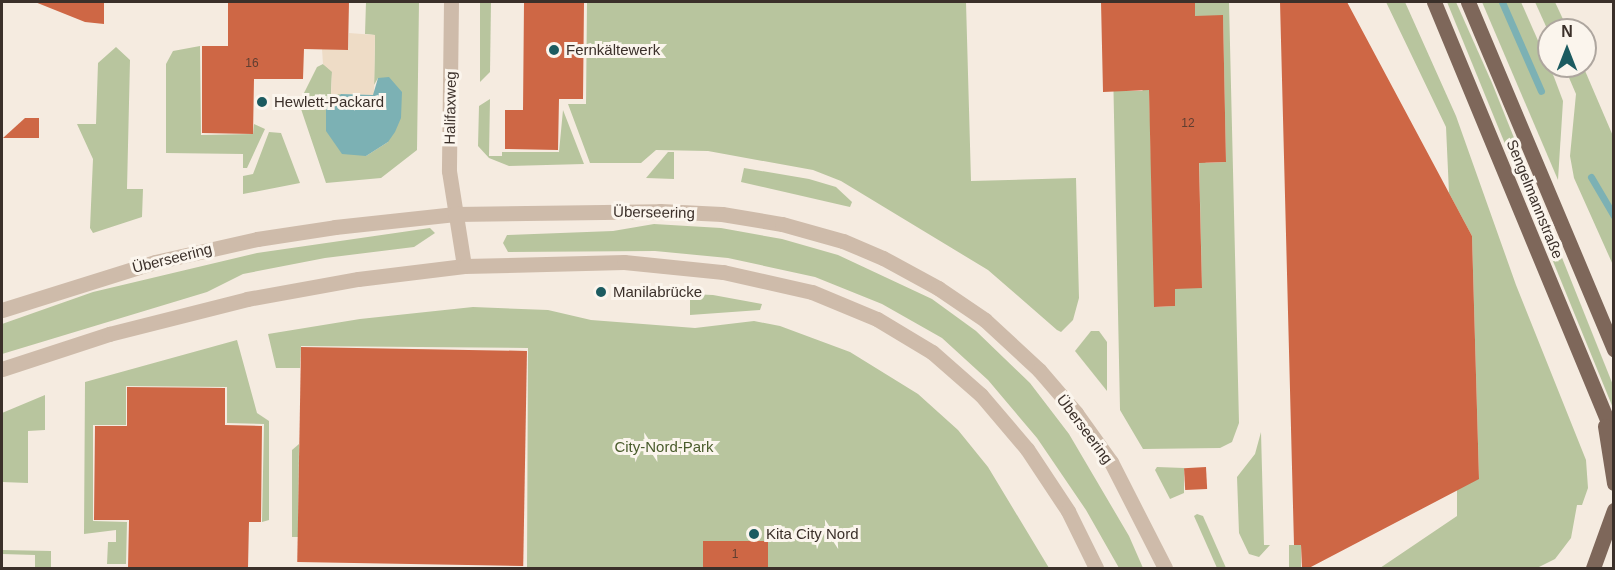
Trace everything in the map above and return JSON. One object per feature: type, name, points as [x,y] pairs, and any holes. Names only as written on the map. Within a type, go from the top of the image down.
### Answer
[{"type":"main road","name":"Sengelmannstraße","points":[[1434,2],[1614,436]]},
{"type":"main road","name":"Sengelmannstraße","points":[[1468,2],[1614,350]]},
{"type":"main road","name":"Sengelmannstraße","points":[[1602,411],[1614,483]]},
{"type":"main road","points":[[1593,568],[1614,510]]},
{"type":"street","name":"Halifaxweg","points":[[451,2],[449,171],[464,266]]},
{"type":"street","name":"Überseering","points":[[2,310],[145,264],[257,239],[455,214],[660,211],[722,214],[833,238],[883,258],[938,288],[985,320],[1039,370],[1111,462],[1165,568]]},
{"type":"street","points":[[2,369],[109,334],[247,299],[358,279],[464,266],[670,264],[812,292],[877,319],[932,352],[981,395],[1027,449],[1068,511],[1096,568]]},
{"type":"green space","points":[[366,2],[419,2],[417,150],[381,178],[326,183],[299,103],[317,67],[323,64],[332,71],[331,94],[341,94],[339,98],[366,156],[388,142],[378,78],[374,85],[375,35],[365,34]]},
{"type":"green space","points":[[480,2],[491,2],[490,72],[480,82]]},
{"type":"green space","points":[[587,2],[966,2],[971,181],[1076,178],[1079,298],[1073,320],[1061,332],[1057,330],[988,270],[841,181],[813,170],[708,151],[656,150],[641,163],[590,163],[568,104],[586,104]]},
{"type":"green space","points":[[1195,2],[1229,2],[1239,423],[1232,442],[1220,448],[1143,449],[1120,410],[1113,67],[1120,67],[1121,91],[1142,91],[1149,84],[1155,307],[1175,306],[1175,282],[1202,288],[1199,157],[1206,163],[1226,162],[1223,16],[1195,22]]},
{"type":"green space","points":[[1386,2],[1405,2],[1456,116],[1516,285],[1586,460],[1588,488],[1582,505],[1577,505],[1571,538],[1555,559],[1537,568],[1380,568],[1457,516],[1457,489],[1479,478],[1472,236],[1449,193],[1446,127]]},
{"type":"green space","points":[[1447,2],[1456,2],[1492,83],[1613,385],[1613,408]]},
{"type":"green space","points":[[1482,2],[1521,2],[1537,38],[1537,78],[1554,78],[1563,101],[1558,180]]},
{"type":"green space","points":[[1535,2],[1555,2],[1562,18],[1542,18]]},
{"type":"green space","points":[[200,46],[201,135],[253,134],[254,124],[265,129],[247,168],[243,168],[243,154],[166,153],[166,64],[173,51]]},
{"type":"green space","points":[[116,47],[130,60],[127,189],[143,189],[142,217],[93,233],[90,228],[93,159],[77,124],[96,124],[98,63]]},
{"type":"green space","points":[[1569,78],[1588,78],[1613,136],[1613,265],[1574,178],[1570,156],[1576,94]]},
{"type":"green space","points":[[490,99],[489,156],[502,156],[502,152],[559,152],[563,110],[584,164],[509,166],[489,158],[478,146],[479,106]]},
{"type":"green space","points":[[269,132],[281,133],[300,183],[243,194],[243,176],[253,174]]},
{"type":"green space","points":[[668,152],[674,152],[674,179],[646,178]]},
{"type":"green space","points":[[744,168],[809,179],[836,187],[852,202],[850,207],[741,182]]},
{"type":"green space","points":[[654,224],[721,228],[782,239],[838,255],[932,299],[976,331],[1030,383],[1069,434],[1129,536],[1143,568],[1119,568],[1086,510],[1037,438],[988,380],[942,338],[882,304],[815,277],[728,258],[655,251],[508,252],[503,243],[507,235],[613,231]]},
{"type":"green space","points":[[430,228],[435,233],[414,247],[325,258],[243,274],[207,292],[2,354],[2,324],[93,292],[257,253]]},
{"type":"green space","points":[[690,294],[713,295],[762,304],[760,310],[690,315]]},
{"type":"green space","name":"City-Nord-Park","points":[[473,307],[548,310],[591,320],[695,328],[754,321],[780,326],[850,352],[918,394],[958,430],[988,467],[1049,568],[527,568],[528,348],[301,346],[300,368],[276,368],[268,334],[360,319]]},
{"type":"green space","points":[[1091,331],[1099,331],[1107,342],[1107,391],[1075,351]]},
{"type":"green space","points":[[237,340],[257,413],[269,421],[269,520],[262,522],[264,424],[227,423],[227,387],[126,386],[126,425],[93,425],[93,521],[127,522],[126,564],[107,564],[108,542],[116,542],[116,530],[84,534],[85,382]]},
{"type":"green space","points":[[45,395],[45,430],[28,431],[28,483],[2,482],[2,413]]},
{"type":"green space","points":[[1261,432],[1264,545],[1270,545],[1259,557],[1249,554],[1239,533],[1237,477],[1255,454]]},
{"type":"green space","points":[[299,444],[298,537],[292,537],[292,450]]},
{"type":"green space","points":[[1157,467],[1184,468],[1184,493],[1170,499],[1155,470]]},
{"type":"green space","points":[[1197,514],[1203,516],[1226,568],[1217,568],[1194,516]]},
{"type":"green space","points":[[1289,545],[1301,545],[1301,568],[1289,568]]},
{"type":"green space","points":[[2,550],[51,551],[51,568],[35,568],[35,555],[2,554]]},
{"type":"shaded area","points":[[349,33],[375,35],[374,95],[331,94],[332,72],[323,64],[322,49],[348,50]]},
{"type":"water","points":[[389,77],[402,92],[401,118],[395,132],[388,142],[366,156],[342,154],[326,131],[326,108],[341,94],[373,95],[378,78]]},
{"type":"building","points":[[35,2],[104,2],[104,24],[85,22]]},
{"type":"building","points":[[228,2],[349,2],[348,50],[304,49],[303,79],[254,79],[253,134],[202,133],[202,46],[228,46]]},
{"type":"building","name":"Fernkältewerk","points":[[524,2],[584,2],[583,99],[559,99],[558,150],[505,149],[505,110],[523,110]]},
{"type":"building","points":[[1101,2],[1195,2],[1195,16],[1223,15],[1226,162],[1199,163],[1202,288],[1175,289],[1175,306],[1154,307],[1149,90],[1103,92]]},
{"type":"building","points":[[1280,2],[1347,2],[1472,236],[1479,479],[1309,568],[1302,568],[1301,545],[1294,545]]},
{"type":"building","points":[[25,118],[39,118],[39,138],[3,138]]},
{"type":"building","points":[[301,347],[527,351],[523,566],[297,562]]},
{"type":"building","points":[[127,387],[225,388],[225,425],[262,426],[261,522],[249,522],[248,568],[128,568],[129,520],[94,520],[95,426],[127,426]]},
{"type":"building","points":[[1206,467],[1207,489],[1185,490],[1184,468]]},
{"type":"building","points":[[703,541],[768,541],[768,568],[703,568]]},
{"type":"waterway","points":[[1502,2],[1541,91]]},
{"type":"waterway","points":[[1591,177],[1614,216]]},
{"type":"place","name":"Fernkältewerk","points":[[554,50]]},
{"type":"place","name":"Hewlett-Packard","points":[[262,102]]},
{"type":"place","name":"Manilabrücke","points":[[601,292]]},
{"type":"place","name":"Kita City Nord","points":[[754,534]]}]
